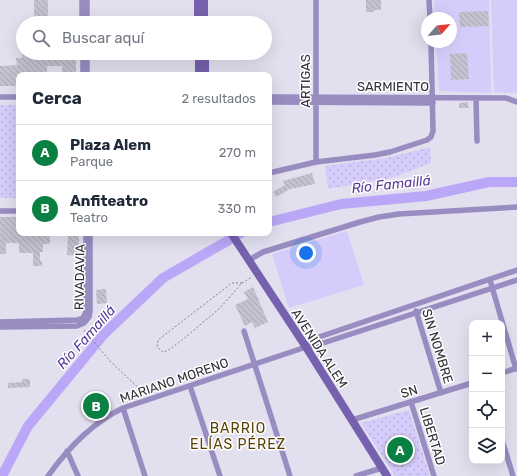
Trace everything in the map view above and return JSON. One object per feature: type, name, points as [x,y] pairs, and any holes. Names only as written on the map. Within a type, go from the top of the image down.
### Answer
[{"type":"street","points":[[82,0],[82,16]]},
{"type":"street","points":[[86,0],[87,16]]},
{"type":"street","points":[[198,0],[198,16]]},
{"type":"street","points":[[204,0],[204,16]]},
{"type":"street","name":"ARTIGAS","points":[[316,0],[316,162]]},
{"type":"street","points":[[429,0],[430,12]]},
{"type":"street","points":[[272,172],[316,162],[375,155],[398,150],[427,140],[431,137],[433,131],[431,48]]},
{"type":"street","points":[[83,60],[83,72]]},
{"type":"street","points":[[87,60],[87,72]]},
{"type":"street","points":[[199,60],[199,72]]},
{"type":"street","points":[[205,60],[205,72]]},
{"type":"street","points":[[0,97],[16,97]]},
{"type":"street","name":"SARMIENTO","points":[[272,97],[433,100],[506,98],[517,102]]},
{"type":"street","points":[[476,98],[478,141]]},
{"type":"street","name":"SARMIENTO","points":[[272,102],[316,99]]},
{"type":"street","points":[[248,258],[263,252],[379,217],[399,214],[517,207]]},
{"type":"street","points":[[0,211],[16,211]]},
{"type":"street","name":"RIVADAVIA","points":[[85,319],[86,236]]},
{"type":"street","name":"RIVADAVIA","points":[[85,319],[90,312],[90,236]]},
{"type":"street","name":"AVENIDA ALEM","points":[[233,236],[306,347],[384,474]]},
{"type":"street","name":"MARIANO MORENO","points":[[306,347],[316,338],[517,270]]},
{"type":"street","points":[[490,280],[516,369],[505,372]]},
{"type":"street","name":"MARIANO MORENO","points":[[48,476],[67,451],[104,419],[123,408],[306,347],[317,345],[517,280]]},
{"type":"street","name":"SIN NOMBRE","points":[[414,306],[441,393]]},
{"type":"street","points":[[0,322],[85,319]]},
{"type":"street","points":[[0,327],[77,326],[85,319]]},
{"type":"street","points":[[244,331],[290,476]]},
{"type":"street","name":"SN","points":[[352,420],[469,384]]},
{"type":"street","points":[[190,386],[220,476]]},
{"type":"street","name":"LIBERTAD","points":[[411,402],[434,476]]},
{"type":"street","points":[[123,408],[144,476]]},
{"type":"street","points":[[505,449],[514,476]]},
{"type":"street","points":[[67,451],[78,476]]},
{"type":"street","points":[[356,476],[384,474]]},
{"type":"path","points":[[242,283],[232,284],[207,302],[158,340],[157,346],[163,352],[167,351],[181,341],[220,308],[242,283],[258,273]]},
{"type":"path","points":[[87,334],[110,361],[144,393],[149,400]]},
{"type":"shaded area","points":[[434,0],[489,0],[491,93],[439,91],[436,48],[457,48],[457,12],[435,12]]},
{"type":"shaded area","points":[[491,0],[517,0],[517,93],[494,92]]},
{"type":"shaded area","points":[[0,105],[16,105],[16,198],[0,198]]},
{"type":"shaded area","points":[[430,147],[431,163],[391,178],[328,189],[325,166],[386,158]]},
{"type":"shaded area","points":[[347,231],[364,285],[289,308],[272,254]]},
{"type":"shaded area","points":[[409,410],[430,476],[395,476],[361,423]]},
{"type":"building","points":[[34,0],[48,0],[48,16],[34,16]]},
{"type":"building","points":[[366,0],[381,0],[381,10],[366,12]]},
{"type":"building","points":[[488,11],[489,26],[460,27],[459,12]]},
{"type":"building","points":[[467,53],[469,79],[451,80],[450,54]]},
{"type":"building","points":[[16,60],[76,60],[76,72],[62,72],[62,66],[47,66],[47,72],[16,72],[16,86],[0,86],[0,66],[17,65]]},
{"type":"building","points":[[468,102],[469,108],[459,108],[459,103]]},
{"type":"building","points":[[312,173],[315,184],[290,189],[276,197],[273,192],[285,185],[283,181]]},
{"type":"building","points":[[0,217],[16,217],[16,236],[50,236],[50,244],[43,244],[43,252],[40,252],[40,261],[42,261],[42,266],[33,266],[33,253],[19,253],[19,243],[6,243],[6,254],[0,254]]},
{"type":"building","points":[[68,236],[79,236],[79,256],[67,255]]},
{"type":"building","points":[[253,287],[268,322],[255,328],[252,322],[245,326],[235,305],[248,299],[244,292]]},
{"type":"building","points":[[106,289],[107,303],[97,304],[96,290]]},
{"type":"building","points":[[22,379],[30,379],[30,387],[8,388],[8,383],[22,382]]},
{"type":"waterway","name":"Río Famaillá","points":[[272,221],[341,204],[426,196],[489,182],[517,182]]},
{"type":"waterway","name":"Río Famaillá","points":[[2,476],[28,426],[104,334],[163,278],[236,236]]},
{"type":"place","name":"Anfiteatro","points":[[96,406]]},
{"type":"place","name":"Plaza Alem","points":[[400,450]]},
{"type":"district","name":"BARRIO ELÍAS PÉREZ","points":[[238,436]]}]
